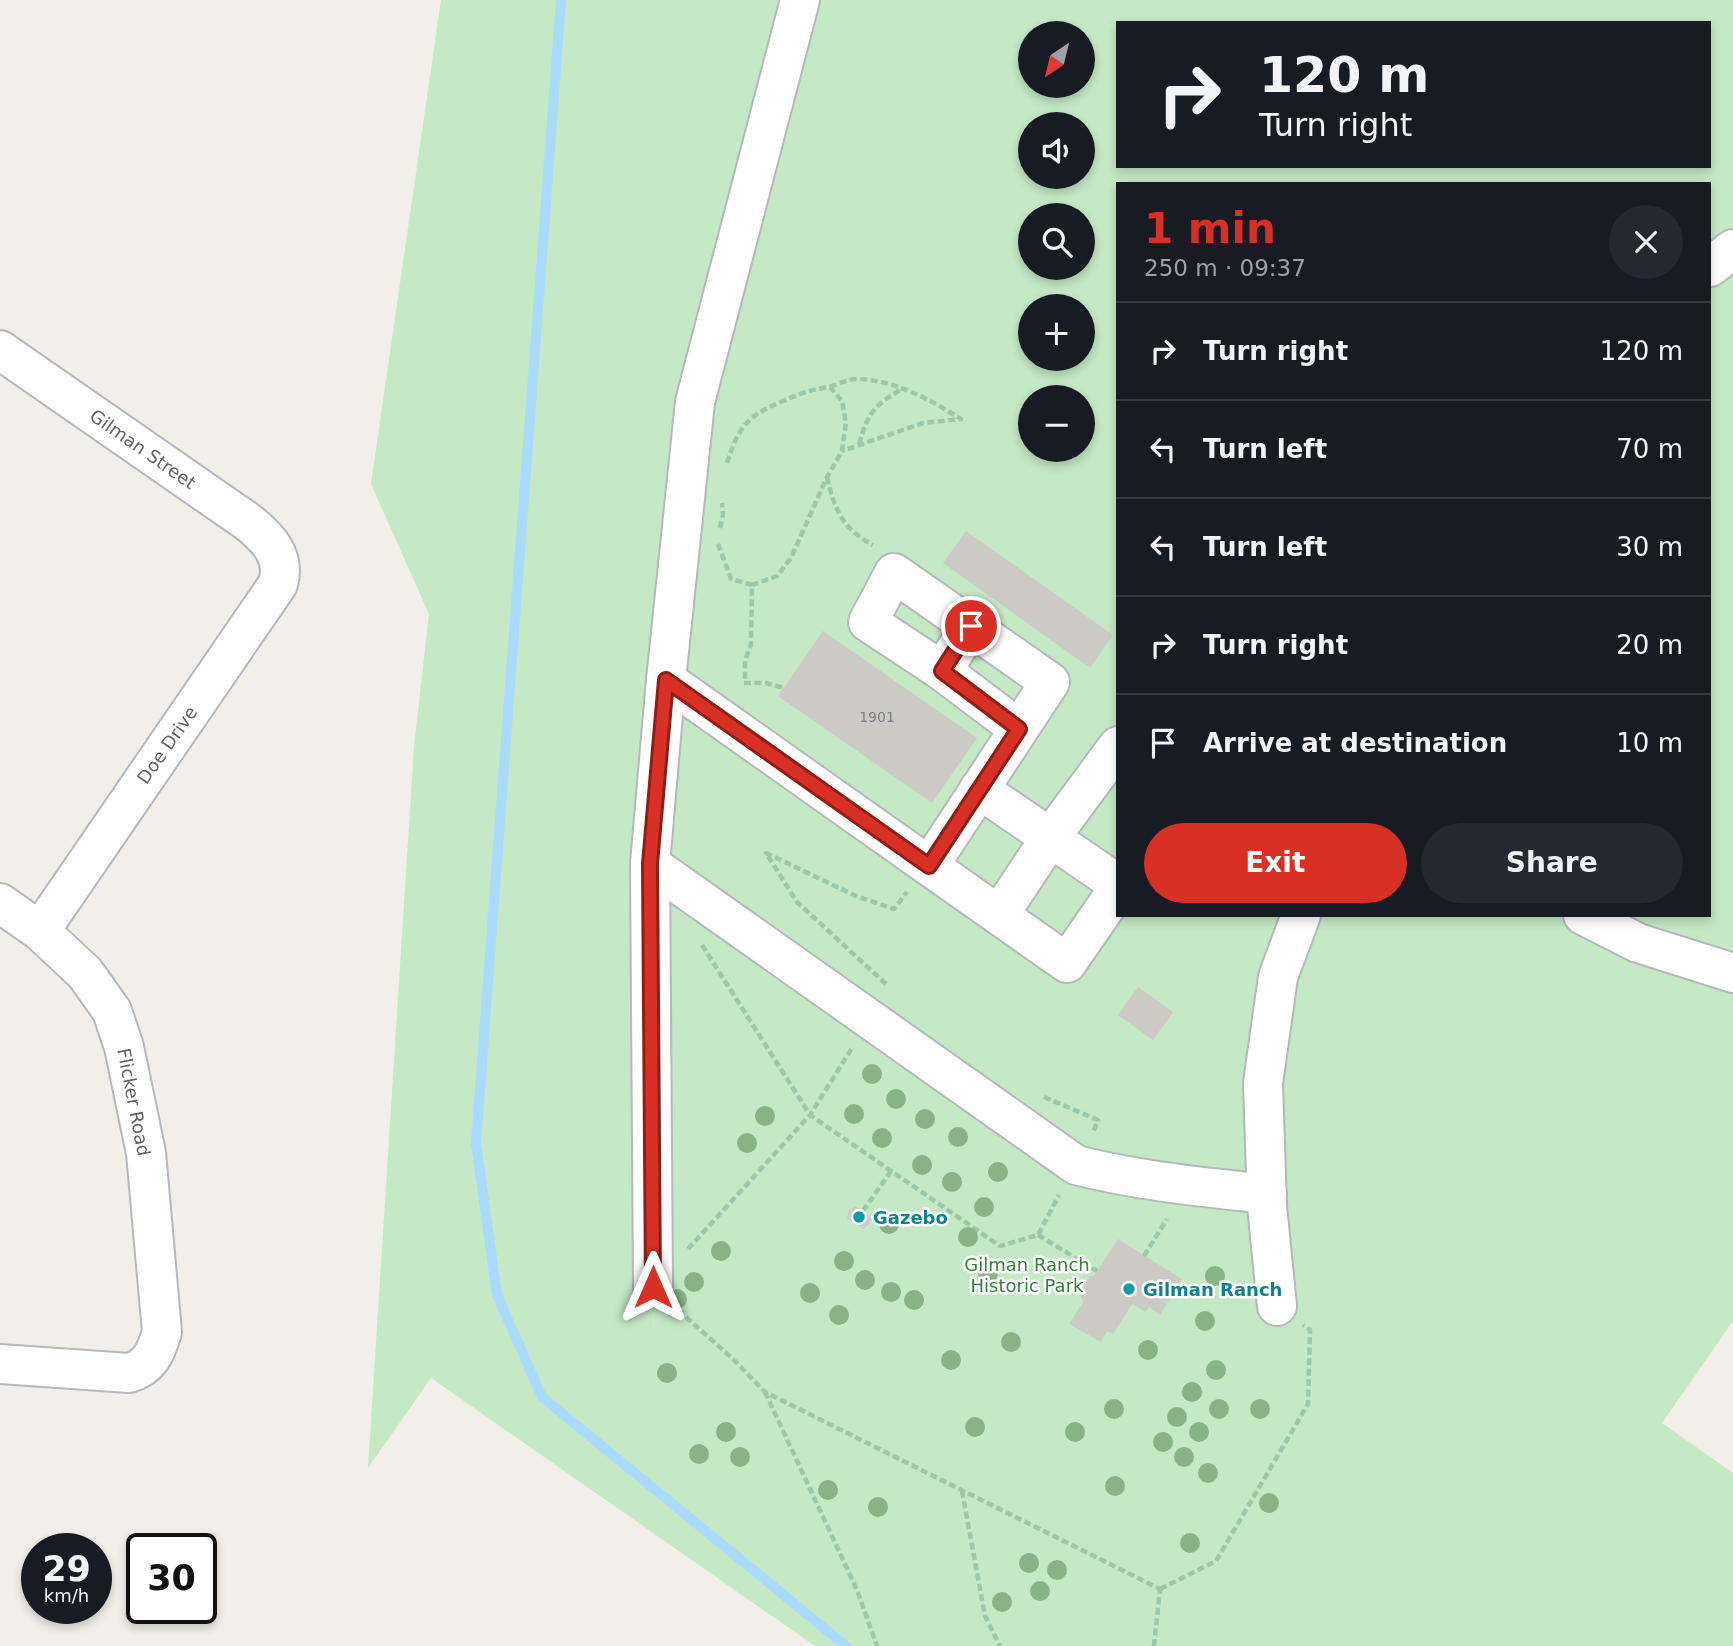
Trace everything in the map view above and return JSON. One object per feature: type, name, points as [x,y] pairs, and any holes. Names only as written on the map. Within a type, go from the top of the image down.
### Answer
[{"type":"street","points":[[653,1287],[650,864],[695,402],[800,0]]},
{"type":"street","points":[[1711,266],[1733,249]]},
{"type":"street","name":"Gilman Street","points":[[0,350],[248,523],[268,539],[278,556]]},
{"type":"street","name":"Doe Drive","points":[[40,931],[278,584],[282,571],[278,556]]},
{"type":"street","points":[[920,876],[979,789],[1019,729],[1050,682],[894,573],[868,622],[942,671],[1019,729]]},
{"type":"street","points":[[942,671],[971,626]]},
{"type":"street","points":[[666,680],[920,876],[999,915],[1067,963],[1116,889]]},
{"type":"street","points":[[999,915],[1050,838],[1116,749]]},
{"type":"street","points":[[979,789],[1116,885]]},
{"type":"street","points":[[650,864],[1076,1165],[1147,1179],[1267,1194]]},
{"type":"street","name":"Flicker Road","points":[[0,903],[40,931],[85,973],[112,1012],[124,1047],[146,1153],[162,1332],[157,1349],[144,1369],[129,1373],[0,1364]]},
{"type":"street","points":[[1277,1306],[1267,1194],[1264,1083],[1278,977],[1300,917]]},
{"type":"street","points":[[1588,917],[1638,943],[1733,974]]},
{"type":"path","points":[[724,470],[734,439],[746,422],[761,410],[807,390],[830,387],[855,379],[903,388],[930,400],[961,419],[923,422],[842,451]]},
{"type":"path","points":[[722,493],[723,514],[718,543],[731,579],[752,585],[777,576],[791,558],[827,477],[842,451],[846,423],[842,401],[830,387]]},
{"type":"path","points":[[859,445],[865,421],[880,402],[903,388]]},
{"type":"path","points":[[827,477],[842,522],[856,536],[883,550]]},
{"type":"path","points":[[745,681],[745,660],[751,645],[752,585]]},
{"type":"path","points":[[896,993],[797,902],[766,853],[856,896],[894,909],[920,876]]},
{"type":"path","points":[[701,944],[810,1115],[1000,1246],[1038,1235],[1098,1121],[1034,1092]]},
{"type":"path","points":[[870,1020],[810,1115],[653,1287],[733,1359],[765,1392],[857,1590],[877,1646]]},
{"type":"path","points":[[863,1211],[891,1171]]},
{"type":"path","points":[[1038,1235],[1097,1271]]},
{"type":"path","points":[[1144,1256],[1153,1241]]},
{"type":"path","points":[[1160,1589],[1216,1561],[1308,1404],[1310,1330],[1277,1306]]},
{"type":"path","points":[[765,1392],[1160,1589]]},
{"type":"path","points":[[962,1490],[985,1616],[1000,1646]]},
{"type":"path","points":[[1154,1646],[1160,1589]]},
{"type":"green space","name":"Gilman Ranch Historic Park","points":[[441,0],[1733,0],[1733,1321],[1662,1423],[1733,1473],[1733,1646],[815,1646],[431,1378],[368,1468],[414,747],[429,614],[371,484]],"holes":[[[704,401],[671,677],[652,870],[654,1363],[650,864],[695,402]]]},
{"type":"building","points":[[966,531],[1113,635],[1090,668],[943,563]]},
{"type":"building","points":[[823,631],[977,738],[932,803],[778,696]]},
{"type":"building","points":[[1138,987],[1173,1012],[1153,1040],[1118,1015]]},
{"type":"building","name":"Gazebo","points":[[855,1206],[870,1216],[869,1224],[863,1229],[847,1218],[849,1211]]},
{"type":"building","name":"Gilman Ranch","points":[[1118,1239],[1182,1279],[1160,1315],[1149,1307],[1146,1312],[1132,1304],[1113,1334],[1107,1331],[1101,1342],[1069,1324],[1083,1302],[1080,1293],[1084,1285],[1090,1276],[1094,1276]]},
{"type":"waterway","points":[[561,0],[476,1143],[497,1295],[542,1397],[846,1646]]},
{"type":"place","name":"Gazebo","points":[[859,1217]]},
{"type":"place","name":"Gilman Ranch","points":[[1129,1289]]},
{"type":"route","points":[[653,1287],[650,864],[666,680],[929,866],[1019,729],[942,671],[971,626]]}]
